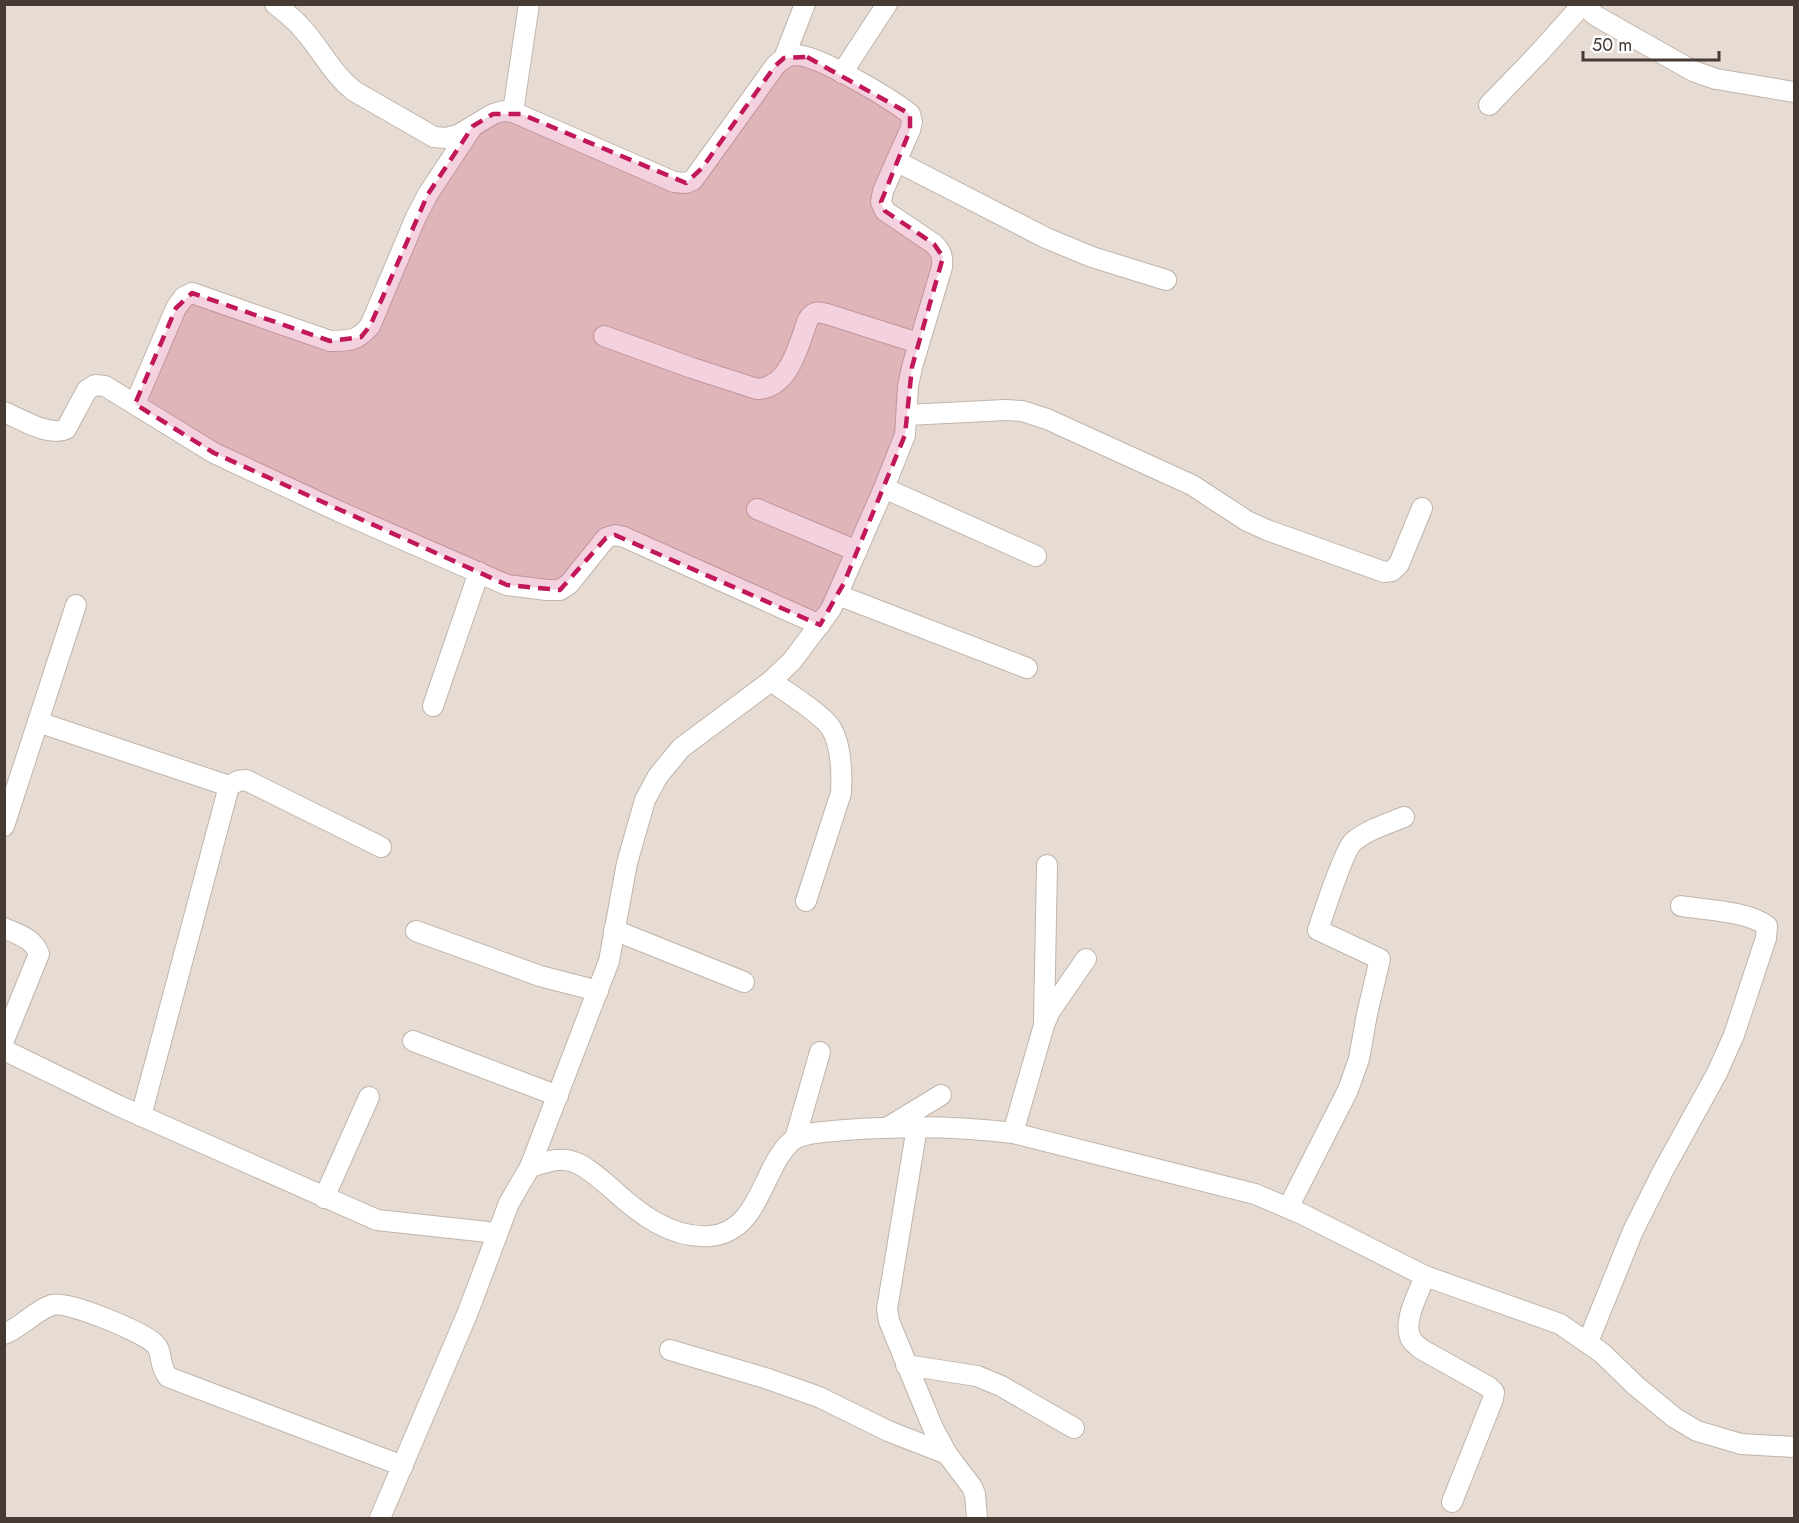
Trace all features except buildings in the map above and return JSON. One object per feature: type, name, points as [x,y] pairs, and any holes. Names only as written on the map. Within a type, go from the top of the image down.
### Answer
[{"type":"street","points":[[275,4],[301,26],[332,71],[354,92],[434,137],[446,138],[458,135],[493,114],[503,111],[513,112],[674,182],[686,183],[693,180],[775,66],[784,58],[805,4]]},
{"type":"street","points":[[513,112],[529,4]]},
{"type":"street","points":[[842,73],[887,4]]},
{"type":"street","points":[[1489,105],[1582,5],[1596,16],[1693,71],[1716,79],[1794,92]]},
{"type":"street","points":[[381,1518],[468,1312],[509,1203],[530,1167],[598,991],[609,961],[627,863],[645,800],[658,776],[681,748],[771,681],[792,661],[820,625],[838,595],[905,435],[908,386],[943,257],[934,244],[885,211],[882,202],[883,191],[910,130],[912,122],[910,114],[842,73],[807,57],[796,55],[784,58]]},
{"type":"street","points":[[135,404],[176,308],[184,297],[192,293],[330,341],[348,341],[361,337],[370,326],[428,194],[473,126]]},
{"type":"street","points":[[896,161],[1046,238],[1092,257],[1166,280]]},
{"type":"street","points":[[603,336],[757,389],[766,389],[778,384],[794,359],[807,322],[811,315],[817,313],[827,314],[918,343]]},
{"type":"street","points":[[4,412],[48,430],[60,432],[66,429],[87,390],[95,385],[105,386],[214,453],[507,585],[560,590],[569,584],[606,538],[624,537],[820,625]]},
{"type":"street","points":[[907,415],[1005,410],[1022,411],[1047,419],[1192,485],[1247,521],[1267,531],[1384,572],[1392,571],[1399,564],[1422,508]]},
{"type":"street","points":[[884,488],[1036,556]]},
{"type":"street","points":[[757,509],[857,551]]},
{"type":"street","points":[[433,706],[479,572]]},
{"type":"street","points":[[838,595],[1027,668]]},
{"type":"street","points":[[4,826],[76,605]]},
{"type":"street","points":[[771,681],[822,718],[831,728],[837,743],[842,776],[836,812],[806,901]]},
{"type":"street","points":[[38,722],[229,786]]},
{"type":"street","points":[[141,1116],[229,786],[246,780],[381,847]]},
{"type":"street","points":[[1288,1208],[1348,1090],[1359,1059],[1380,959],[1318,930],[1328,897],[1351,843],[1377,828],[1404,817]]},
{"type":"street","points":[[1044,1025],[1047,866]]},
{"type":"street","points":[[1588,1342],[1633,1231],[1717,1073],[1734,1035],[1766,938],[1767,926],[1761,921],[1681,906]]},
{"type":"street","points":[[4,928],[30,940],[36,945],[39,954],[4,1040]]},
{"type":"street","points":[[614,930],[744,982]]},
{"type":"street","points":[[416,931],[540,976],[598,991]]},
{"type":"street","points":[[1013,1133],[1044,1025],[1050,1011],[1086,959]]},
{"type":"street","points":[[413,1041],[558,1096]]},
{"type":"street","points":[[4,1050],[141,1116],[377,1220],[497,1233]]},
{"type":"street","points":[[795,1139],[820,1052]]},
{"type":"street","points":[[888,1127],[941,1095]]},
{"type":"street","points":[[324,1197],[369,1096]]},
{"type":"street","points":[[530,1167],[548,1161],[574,1161],[596,1175],[647,1218],[664,1227],[688,1235],[709,1237],[724,1234],[739,1226],[748,1215],[785,1147],[795,1139],[817,1132],[888,1127],[981,1129],[1013,1133],[1255,1194],[1425,1276],[1560,1324],[1588,1342],[1667,1412],[1697,1431],[1741,1444],[1794,1447]]},
{"type":"street","points":[[917,1127],[887,1309],[889,1321],[925,1410],[947,1454],[972,1487],[975,1494],[977,1518]]},
{"type":"street","points":[[1425,1276],[1410,1318],[1408,1329],[1412,1341],[1421,1349],[1494,1392],[1452,1502]]},
{"type":"street","points":[[4,1334],[54,1304],[69,1305],[125,1326],[154,1342],[159,1349],[161,1369],[168,1377],[403,1466]]},
{"type":"street","points":[[670,1350],[765,1378],[819,1397],[888,1431],[947,1454]]},
{"type":"street","points":[[906,1365],[977,1376],[1001,1386],[1074,1428]]},
{"type":"highlighted area","points":[[807,57],[910,114],[910,130],[881,202],[885,211],[934,244],[943,257],[912,367],[905,435],[844,583],[820,625],[615,535],[606,538],[560,590],[507,585],[214,453],[135,404],[176,308],[192,293],[330,341],[361,337],[370,326],[428,194],[473,126],[493,114],[521,114],[686,183],[702,168],[775,66],[784,58]]},
{"type":"shaded area","points":[[5,5],[1794,5],[1794,1518],[5,1518]]}]
